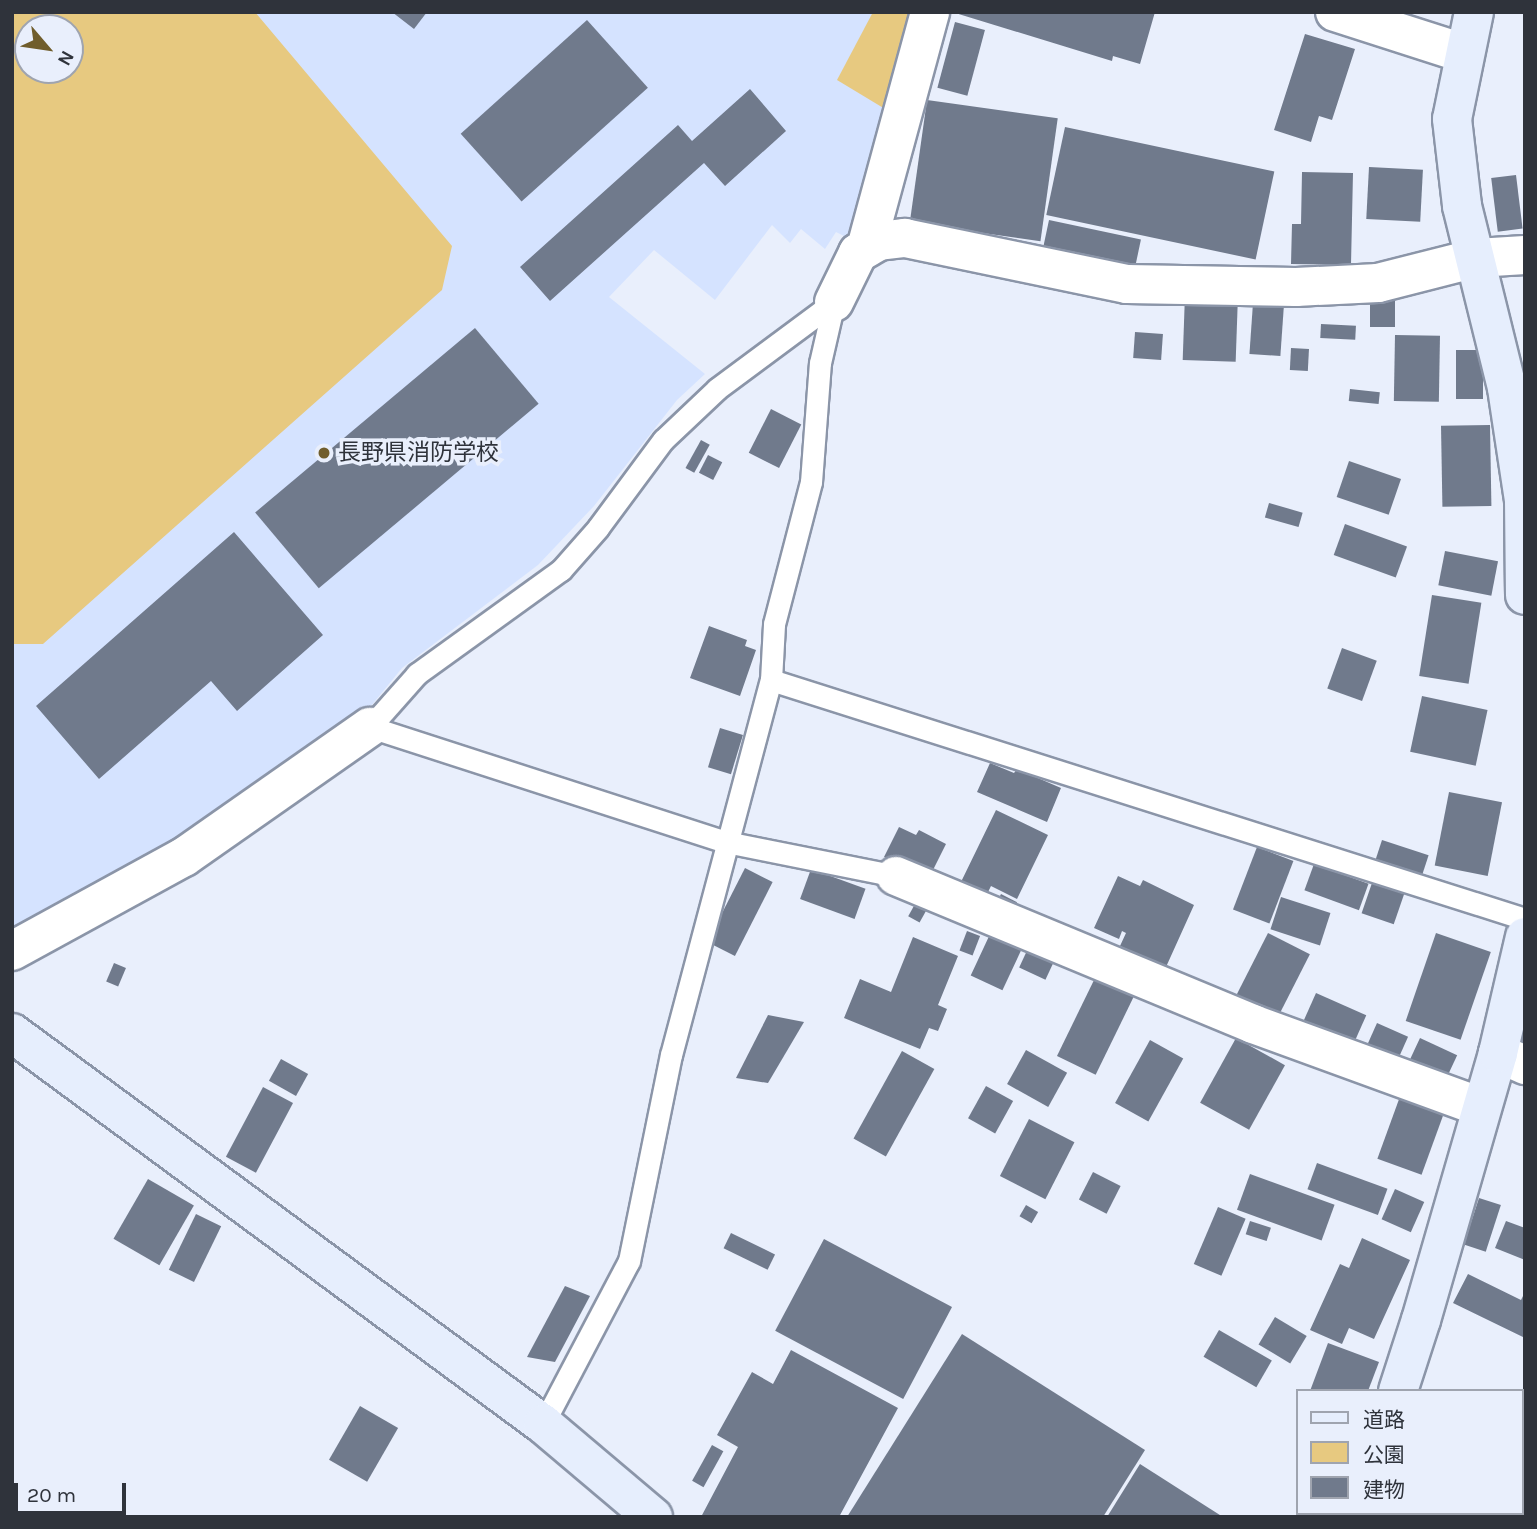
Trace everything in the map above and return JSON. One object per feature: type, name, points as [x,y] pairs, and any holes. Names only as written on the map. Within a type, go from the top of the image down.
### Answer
[{"type":"street","points":[[866,248],[930,12]]},
{"type":"street","points":[[1335,12],[1463,53]]},
{"type":"street","points":[[1474,12],[1463,53],[1452,119],[1462,206],[1507,388],[1524,500],[1525,595]]},
{"type":"street","points":[[834,302],[858,253],[879,241],[905,238],[1127,284],[1153,285],[1296,287],[1378,283],[1476,258],[1525,255]]},
{"type":"street","points":[[12,951],[184,858],[370,727]]},
{"type":"street","points":[[896,876],[1252,1024],[1482,1107]]},
{"type":"street","points":[[1399,1389],[1422,1320],[1482,1107],[1511,1059],[1525,937]]},
{"type":"street","points":[[12,1033],[543,1424],[653,1517]]},
{"type":"lane","points":[[543,1424],[629,1261],[671,1055],[771,680],[774,624],[811,482],[820,363],[834,302]]},
{"type":"lane","points":[[834,302],[717,389],[663,440],[598,528],[561,570],[417,674],[370,727],[726,842],[896,876]]},
{"type":"lane","points":[[771,680],[1525,919]]},
{"type":"shaded area","name":"長野県消防学校","points":[[12,12],[921,12],[861,215],[848,238],[836,232],[825,249],[801,229],[790,243],[772,225],[715,300],[654,250],[609,297],[705,374],[677,400],[594,506],[538,565],[402,668],[358,722],[178,845],[12,934]]},
{"type":"green space","points":[[12,12],[255,12],[452,246],[442,290],[43,644],[12,644]]},
{"type":"green space","points":[[873,12],[922,12],[895,115],[837,80]]},
{"type":"building","points":[[392,12],[427,12],[414,29]]},
{"type":"building","points":[[952,12],[1155,12],[1140,64],[1113,56],[1112,61]]},
{"type":"building","points":[[587,20],[648,88],[522,201],[461,134]]},
{"type":"building","points":[[955,22],[985,30],[967,96],[937,88]]},
{"type":"building","points":[[1305,34],[1355,49],[1332,120],[1319,116],[1311,142],[1274,130]]},
{"type":"building","points":[[750,89],[786,131],[725,186],[704,163],[550,301],[520,267],[678,125],[692,141]]},
{"type":"building","points":[[927,100],[1058,118],[1040,241],[910,223]]},
{"type":"building","points":[[1065,127],[1274,171],[1256,260],[1046,215]]},
{"type":"building","points":[[1369,167],[1423,170],[1420,222],[1366,219]]},
{"type":"building","points":[[1302,172],[1353,173],[1351,265],[1291,264],[1292,224],[1301,224]]},
{"type":"building","points":[[1516,175],[1523,229],[1498,232],[1491,178]]},
{"type":"building","points":[[1049,220],[1141,240],[1135,267],[1043,247]]},
{"type":"building","points":[[1185,294],[1238,296],[1236,362],[1183,360]]},
{"type":"building","points":[[1370,296],[1395,296],[1395,327],[1370,327]]},
{"type":"building","points":[[1253,303],[1284,305],[1280,356],[1249,354]]},
{"type":"building","points":[[1321,324],[1356,326],[1355,340],[1320,338]]},
{"type":"building","points":[[475,328],[539,404],[319,588],[255,512]]},
{"type":"building","points":[[1135,332],[1163,334],[1161,360],[1133,358]]},
{"type":"building","points":[[1395,335],[1440,336],[1439,402],[1394,401]]},
{"type":"building","points":[[1291,348],[1309,349],[1308,371],[1290,370]]},
{"type":"building","points":[[1456,350],[1483,350],[1483,399],[1456,399]]},
{"type":"building","points":[[1350,389],[1380,392],[1379,404],[1349,401]]},
{"type":"building","points":[[771,409],[801,424],[779,468],[749,453]]},
{"type":"building","points":[[1490,425],[1491,506],[1442,507],[1441,426]]},
{"type":"building","points":[[701,440],[710,445],[694,473],[685,468]]},
{"type":"building","points":[[708,455],[722,462],[713,480],[699,473]]},
{"type":"building","points":[[1349,461],[1401,479],[1389,515],[1337,497]]},
{"type":"building","points":[[1269,503],[1303,513],[1299,527],[1265,517]]},
{"type":"building","points":[[1345,524],[1407,547],[1396,578],[1334,555]]},
{"type":"building","points":[[234,532],[323,635],[237,711],[211,681],[99,779],[36,706]]},
{"type":"building","points":[[1445,551],[1498,561],[1491,596],[1438,585]]},
{"type":"building","points":[[1432,595],[1481,603],[1469,684],[1419,676]]},
{"type":"building","points":[[709,626],[747,640],[745,646],[756,650],[740,696],[690,678]]},
{"type":"building","points":[[1342,648],[1377,661],[1362,701],[1327,688]]},
{"type":"building","points":[[1422,696],[1488,710],[1476,766],[1410,752]]},
{"type":"building","points":[[720,728],[743,735],[731,774],[708,767]]},
{"type":"building","points":[[990,763],[1014,773],[1017,769],[1061,788],[1047,822],[977,792]]},
{"type":"building","points":[[1449,792],[1502,802],[1488,876],[1435,866]]},
{"type":"building","points":[[996,810],[1048,835],[1017,899],[991,886],[986,896],[960,884]]},
{"type":"building","points":[[899,827],[916,835],[919,830],[946,844],[928,880],[884,857]]},
{"type":"building","points":[[1382,840],[1429,855],[1421,877],[1375,862]]},
{"type":"building","points":[[1257,847],[1293,861],[1269,924],[1233,910]]},
{"type":"building","points":[[1314,864],[1369,884],[1359,910],[1304,890]]},
{"type":"building","points":[[745,868],[773,882],[735,956],[707,942]]},
{"type":"building","points":[[811,869],[866,889],[855,919],[800,899]]},
{"type":"building","points":[[1118,876],[1140,886],[1143,880],[1194,905],[1166,967],[1120,946],[1126,933],[1122,931],[1119,939],[1094,928]]},
{"type":"building","points":[[1372,883],[1404,894],[1394,924],[1362,913]]},
{"type":"building","points":[[1001,894],[1017,902],[1012,911],[996,903]]},
{"type":"building","points":[[1281,897],[1330,913],[1320,945],[1270,929]]},
{"type":"building","points":[[915,904],[926,910],[920,923],[908,916]]},
{"type":"building","points":[[967,931],[980,936],[973,956],[959,951]]},
{"type":"building","points":[[991,932],[1023,947],[1002,990],[971,976]]},
{"type":"building","points":[[1268,933],[1310,954],[1277,1018],[1235,997]]},
{"type":"building","points":[[1436,933],[1491,952],[1461,1040],[1406,1021]]},
{"type":"building","points":[[913,937],[958,956],[938,1005],[947,1009],[938,1031],[929,1028],[920,1049],[844,1018],[860,979],[891,992]]},
{"type":"building","points":[[1031,942],[1057,954],[1045,980],[1019,967]]},
{"type":"building","points":[[114,963],[126,968],[118,986],[106,981]]},
{"type":"building","points":[[1096,976],[1135,995],[1096,1075],[1057,1056]]},
{"type":"building","points":[[1316,993],[1366,1015],[1353,1046],[1303,1023]]},
{"type":"building","points":[[768,1015],[804,1022],[768,1083],[736,1078]]},
{"type":"building","points":[[1377,1023],[1408,1037],[1397,1061],[1366,1047]]},
{"type":"building","points":[[1236,1038],[1285,1065],[1249,1130],[1200,1103]]},
{"type":"building","points":[[1420,1038],[1457,1055],[1446,1080],[1409,1062]]},
{"type":"building","points":[[1150,1040],[1183,1058],[1148,1121],[1115,1103]]},
{"type":"building","points":[[1026,1050],[1067,1073],[1048,1107],[1007,1084]]},
{"type":"building","points":[[902,1051],[934,1069],[886,1156],[854,1138]]},
{"type":"building","points":[[281,1059],[308,1074],[296,1096],[269,1081]]},
{"type":"building","points":[[986,1086],[1013,1101],[995,1133],[968,1118]]},
{"type":"building","points":[[263,1087],[293,1103],[256,1173],[226,1157]]},
{"type":"building","points":[[1402,1091],[1446,1107],[1422,1175],[1377,1159]]},
{"type":"building","points":[[1029,1119],[1074,1142],[1045,1199],[1000,1176]]},
{"type":"building","points":[[1317,1163],[1387,1189],[1378,1215],[1307,1189]]},
{"type":"building","points":[[1093,1172],[1121,1186],[1107,1214],[1079,1200]]},
{"type":"building","points":[[1250,1174],[1335,1205],[1322,1240],[1237,1210]]},
{"type":"building","points":[[148,1179],[194,1206],[159,1265],[114,1239]]},
{"type":"building","points":[[1395,1189],[1424,1202],[1411,1232],[1382,1219]]},
{"type":"building","points":[[1479,1198],[1501,1205],[1486,1252],[1464,1245]]},
{"type":"building","points":[[1026,1205],[1038,1212],[1032,1223],[1020,1216]]},
{"type":"building","points":[[1218,1207],[1246,1219],[1221,1276],[1194,1264]]},
{"type":"building","points":[[196,1214],[221,1226],[194,1282],[169,1270]]},
{"type":"building","points":[[1250,1221],[1271,1228],[1267,1241],[1246,1234]]},
{"type":"building","points":[[1506,1221],[1525,1228],[1525,1260],[1495,1248]]},
{"type":"building","points":[[731,1233],[775,1254],[768,1270],[724,1248]]},
{"type":"building","points":[[1362,1238],[1410,1260],[1374,1339],[1349,1328],[1342,1344],[1310,1330],[1340,1264],[1349,1268]]},
{"type":"building","points":[[824,1239],[952,1307],[903,1399],[775,1331]]},
{"type":"building","points":[[1468,1274],[1521,1300],[1525,1292],[1525,1338],[1453,1303]]},
{"type":"building","points":[[565,1286],[590,1296],[555,1362],[527,1357]]},
{"type":"building","points":[[1275,1317],[1307,1336],[1290,1363],[1259,1344]]},
{"type":"building","points":[[1219,1330],[1272,1360],[1256,1387],[1204,1357]]},
{"type":"building","points":[[962,1334],[1145,1450],[1103,1517],[847,1517]]},
{"type":"building","points":[[1328,1343],[1379,1362],[1369,1389],[1311,1389]]},
{"type":"building","points":[[791,1350],[898,1408],[839,1517],[701,1517],[738,1447],[717,1435],[752,1372],[773,1384]]},
{"type":"building","points":[[360,1406],[398,1428],[367,1482],[329,1460]]},
{"type":"building","points":[[712,1445],[723,1451],[703,1487],[692,1481]]},
{"type":"building","points":[[1140,1464],[1223,1517],[1107,1517]]},
{"type":"place","name":"長野県消防学校","points":[[324,453]]}]
